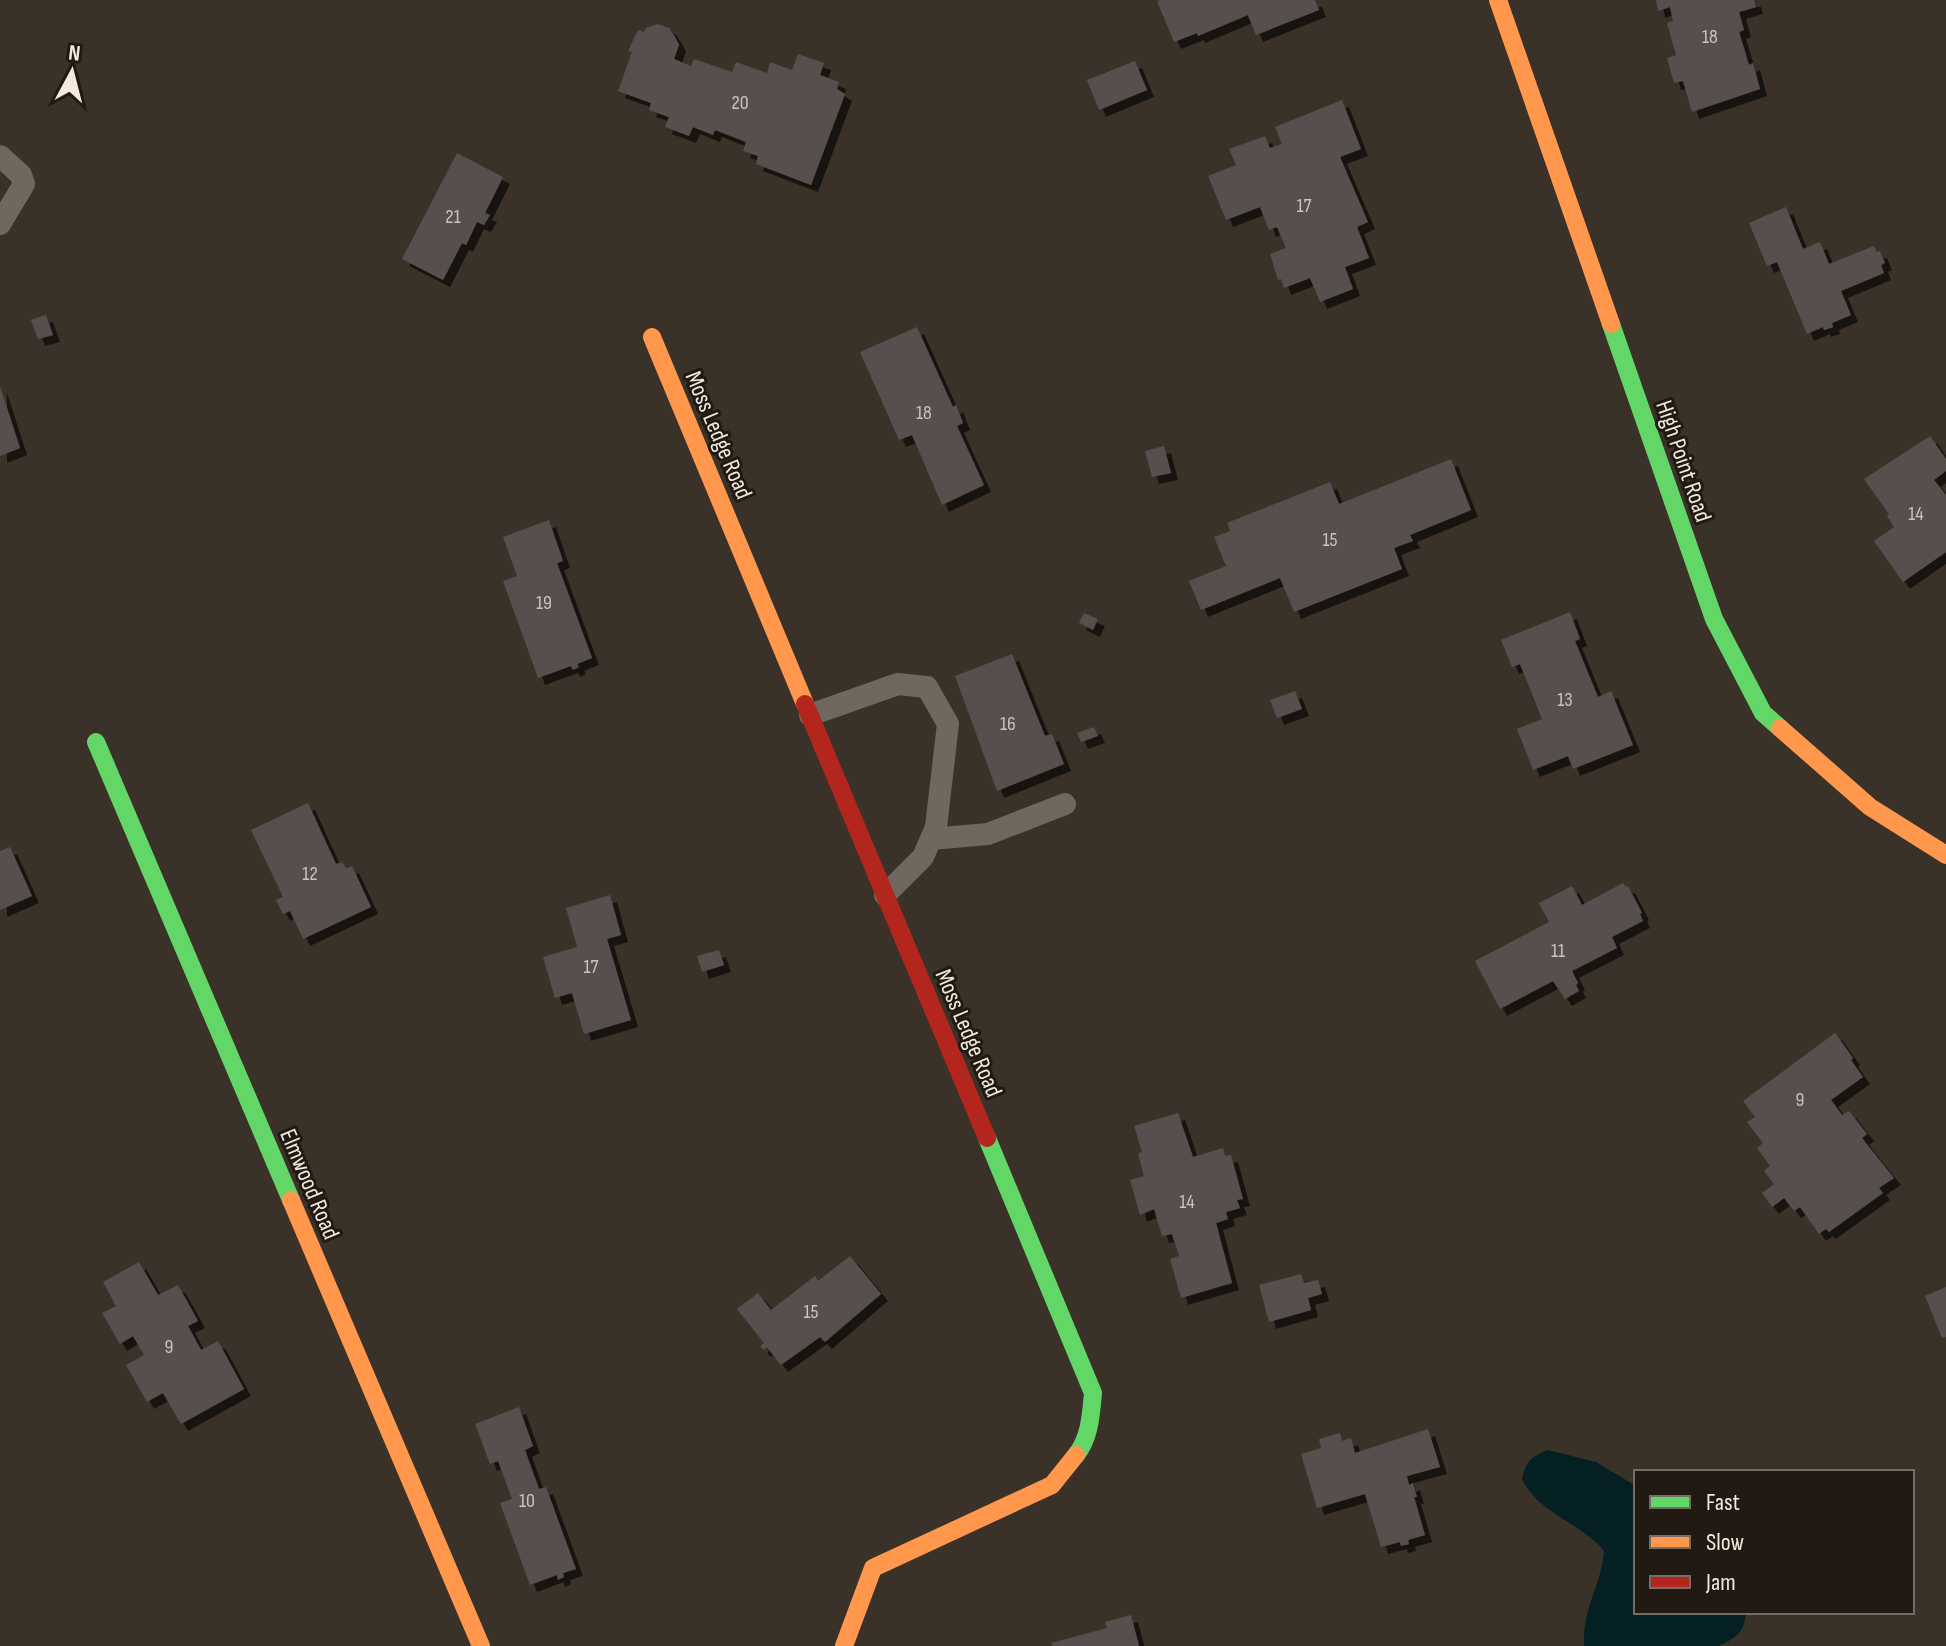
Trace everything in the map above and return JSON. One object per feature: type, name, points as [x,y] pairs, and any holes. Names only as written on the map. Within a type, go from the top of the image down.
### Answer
[{"type":"street","name":"High Point Road","points":[[1498,0],[1714,619],[1763,713],[1870,807],[1946,855]]},
{"type":"street","name":"Moss Ledge Road","points":[[652,337],[1093,1393],[1091,1420],[1082,1448],[1052,1485],[873,1568],[844,1646]]},
{"type":"street","name":"Elmwood Road","points":[[96,742],[481,1646]]},
{"type":"lane","points":[[0,156],[21,175],[24,184],[0,224]]},
{"type":"lane","points":[[810,715],[898,684],[927,687],[948,724],[936,827],[923,857],[885,895]]},
{"type":"lane","points":[[931,839],[988,834],[1065,804]]},
{"type":"water","points":[[1548,1450],[1596,1462],[1634,1485],[1634,1614],[1746,1614],[1738,1634],[1719,1646],[1584,1646],[1586,1620],[1604,1551],[1529,1491],[1522,1479],[1530,1460]]},
{"type":"building","points":[[1315,0],[1319,10],[1256,35],[1248,15],[1198,36],[1197,33],[1174,42],[1157,1]]},
{"type":"building","points":[[1656,0],[1754,0],[1756,7],[1739,12],[1744,30],[1739,32],[1749,65],[1753,63],[1760,89],[1692,112],[1683,81],[1674,83],[1667,58],[1676,55],[1667,23],[1673,21],[1670,7],[1658,11]]},
{"type":"building","points":[[657,24],[669,28],[679,45],[674,59],[691,66],[694,59],[732,72],[736,62],[767,73],[770,62],[792,70],[798,54],[824,63],[820,75],[839,82],[837,89],[845,94],[811,185],[756,164],[758,156],[743,151],[746,142],[715,130],[713,135],[693,127],[689,136],[665,127],[669,117],[649,110],[651,103],[618,91],[632,52],[628,51],[638,30],[644,32]]},
{"type":"building","points":[[1135,61],[1147,90],[1099,110],[1087,80]]},
{"type":"building","points":[[1342,100],[1361,149],[1340,157],[1368,222],[1357,227],[1369,258],[1345,267],[1353,289],[1320,302],[1310,278],[1284,288],[1281,279],[1278,280],[1270,254],[1286,248],[1277,227],[1269,230],[1260,207],[1226,220],[1208,176],[1236,165],[1229,149],[1265,136],[1270,148],[1282,144],[1275,127]]},
{"type":"building","points":[[457,153],[503,177],[485,213],[490,215],[484,225],[477,222],[443,280],[402,259]]},
{"type":"building","points":[[1786,207],[1803,249],[1820,242],[1829,264],[1874,246],[1885,263],[1881,265],[1884,273],[1841,291],[1851,315],[1832,323],[1833,327],[1824,330],[1823,327],[1807,334],[1777,262],[1767,266],[1749,223]]},
{"type":"building","points":[[46,315],[53,335],[38,339],[31,320]]},
{"type":"building","points":[[917,327],[953,407],[956,405],[963,423],[957,426],[984,485],[942,505],[912,435],[899,440],[860,352]]},
{"type":"building","points":[[0,386],[20,448],[0,456]]},
{"type":"building","points":[[1930,436],[1946,459],[1946,471],[1934,480],[1946,495],[1946,552],[1903,582],[1874,541],[1894,527],[1887,516],[1889,514],[1864,479]]},
{"type":"building","points":[[1164,446],[1171,473],[1152,477],[1145,451]]},
{"type":"building","points":[[1451,459],[1471,510],[1410,535],[1413,541],[1394,548],[1402,569],[1294,612],[1280,578],[1201,610],[1189,581],[1226,566],[1214,537],[1230,531],[1227,523],[1330,482],[1339,504]]},
{"type":"building","points":[[549,520],[563,561],[557,563],[592,658],[577,664],[579,667],[573,670],[571,666],[538,678],[503,581],[517,576],[503,537]]},
{"type":"building","points":[[1570,612],[1580,639],[1575,641],[1598,697],[1611,691],[1633,745],[1573,769],[1568,756],[1533,770],[1517,729],[1542,719],[1520,664],[1512,667],[1501,640]]},
{"type":"building","points":[[1084,613],[1098,619],[1093,630],[1079,623]]},
{"type":"building","points":[[1012,654],[1045,736],[1052,734],[1064,764],[997,791],[955,676]]},
{"type":"building","points":[[1295,691],[1302,709],[1277,718],[1270,700]]},
{"type":"building","points":[[1094,727],[1098,736],[1081,742],[1077,733]]},
{"type":"building","points":[[308,803],[336,864],[342,862],[346,868],[352,866],[371,907],[303,939],[290,911],[283,914],[276,900],[283,897],[251,830]]},
{"type":"building","points":[[10,847],[32,896],[0,910],[0,851]]},
{"type":"building","points":[[1623,883],[1628,886],[1643,921],[1612,937],[1617,948],[1572,971],[1579,991],[1565,999],[1553,981],[1500,1009],[1475,961],[1549,922],[1539,903],[1572,886],[1582,905]]},
{"type":"building","points":[[610,895],[621,935],[607,939],[631,1020],[584,1034],[572,993],[555,998],[543,957],[577,947],[566,908]]},
{"type":"building","points":[[719,950],[724,965],[702,972],[697,956]]},
{"type":"building","points":[[1835,1033],[1863,1077],[1831,1100],[1842,1115],[1849,1111],[1867,1134],[1862,1138],[1894,1178],[1879,1188],[1883,1193],[1829,1232],[1826,1229],[1819,1234],[1800,1207],[1794,1211],[1784,1198],[1772,1207],[1762,1193],[1774,1184],[1764,1171],[1770,1166],[1757,1148],[1763,1143],[1747,1122],[1755,1117],[1743,1101]]},
{"type":"building","points":[[1178,1113],[1193,1157],[1223,1148],[1225,1156],[1231,1155],[1243,1199],[1237,1200],[1240,1208],[1226,1212],[1228,1219],[1216,1223],[1232,1283],[1181,1298],[1170,1259],[1179,1256],[1172,1234],[1162,1236],[1154,1209],[1140,1215],[1130,1180],[1144,1176],[1138,1154],[1142,1152],[1134,1126]]},
{"type":"building","points":[[850,1256],[881,1294],[825,1342],[820,1337],[781,1365],[767,1347],[764,1350],[760,1346],[764,1343],[737,1309],[758,1293],[771,1310],[815,1276],[818,1281]]},
{"type":"building","points":[[139,1262],[158,1295],[178,1285],[198,1321],[188,1326],[201,1350],[218,1341],[244,1389],[181,1424],[163,1393],[147,1402],[126,1365],[144,1355],[133,1336],[120,1344],[102,1313],[116,1306],[103,1282]]},
{"type":"building","points":[[1301,1274],[1304,1283],[1318,1280],[1322,1294],[1308,1298],[1311,1310],[1269,1322],[1259,1285]]},
{"type":"building","points":[[1946,1287],[1946,1337],[1942,1338],[1925,1296]]},
{"type":"building","points":[[519,1407],[533,1446],[525,1450],[539,1489],[546,1487],[576,1569],[563,1573],[564,1577],[558,1580],[557,1575],[530,1585],[500,1503],[512,1499],[498,1461],[490,1464],[475,1424]]},
{"type":"building","points":[[1428,1429],[1440,1467],[1407,1476],[1409,1485],[1413,1483],[1425,1535],[1408,1540],[1409,1544],[1401,1546],[1400,1542],[1381,1547],[1365,1494],[1317,1508],[1301,1454],[1321,1448],[1319,1439],[1340,1433],[1342,1441],[1351,1438],[1355,1453]]},
{"type":"building","points":[[1131,1615],[1139,1646],[1052,1646],[1051,1643],[1107,1628],[1105,1622]]},
{"type":"traffic: fast","points":[[1611,324],[1714,619],[1763,713],[1780,728]]},
{"type":"traffic: fast","points":[[96,742],[291,1200]]},
{"type":"traffic: fast","points":[[987,1138],[1093,1393],[1087,1433],[1076,1455]]},
{"type":"traffic: slow","points":[[1498,0],[1611,324]]},
{"type":"traffic: slow","points":[[652,337],[805,704]]},
{"type":"traffic: slow","points":[[1780,728],[1870,807],[1946,855]]},
{"type":"traffic: slow","points":[[291,1200],[481,1646]]},
{"type":"traffic: slow","points":[[844,1646],[873,1568],[1052,1485],[1076,1455]]},
{"type":"traffic: jam","points":[[805,704],[987,1138]]}]
